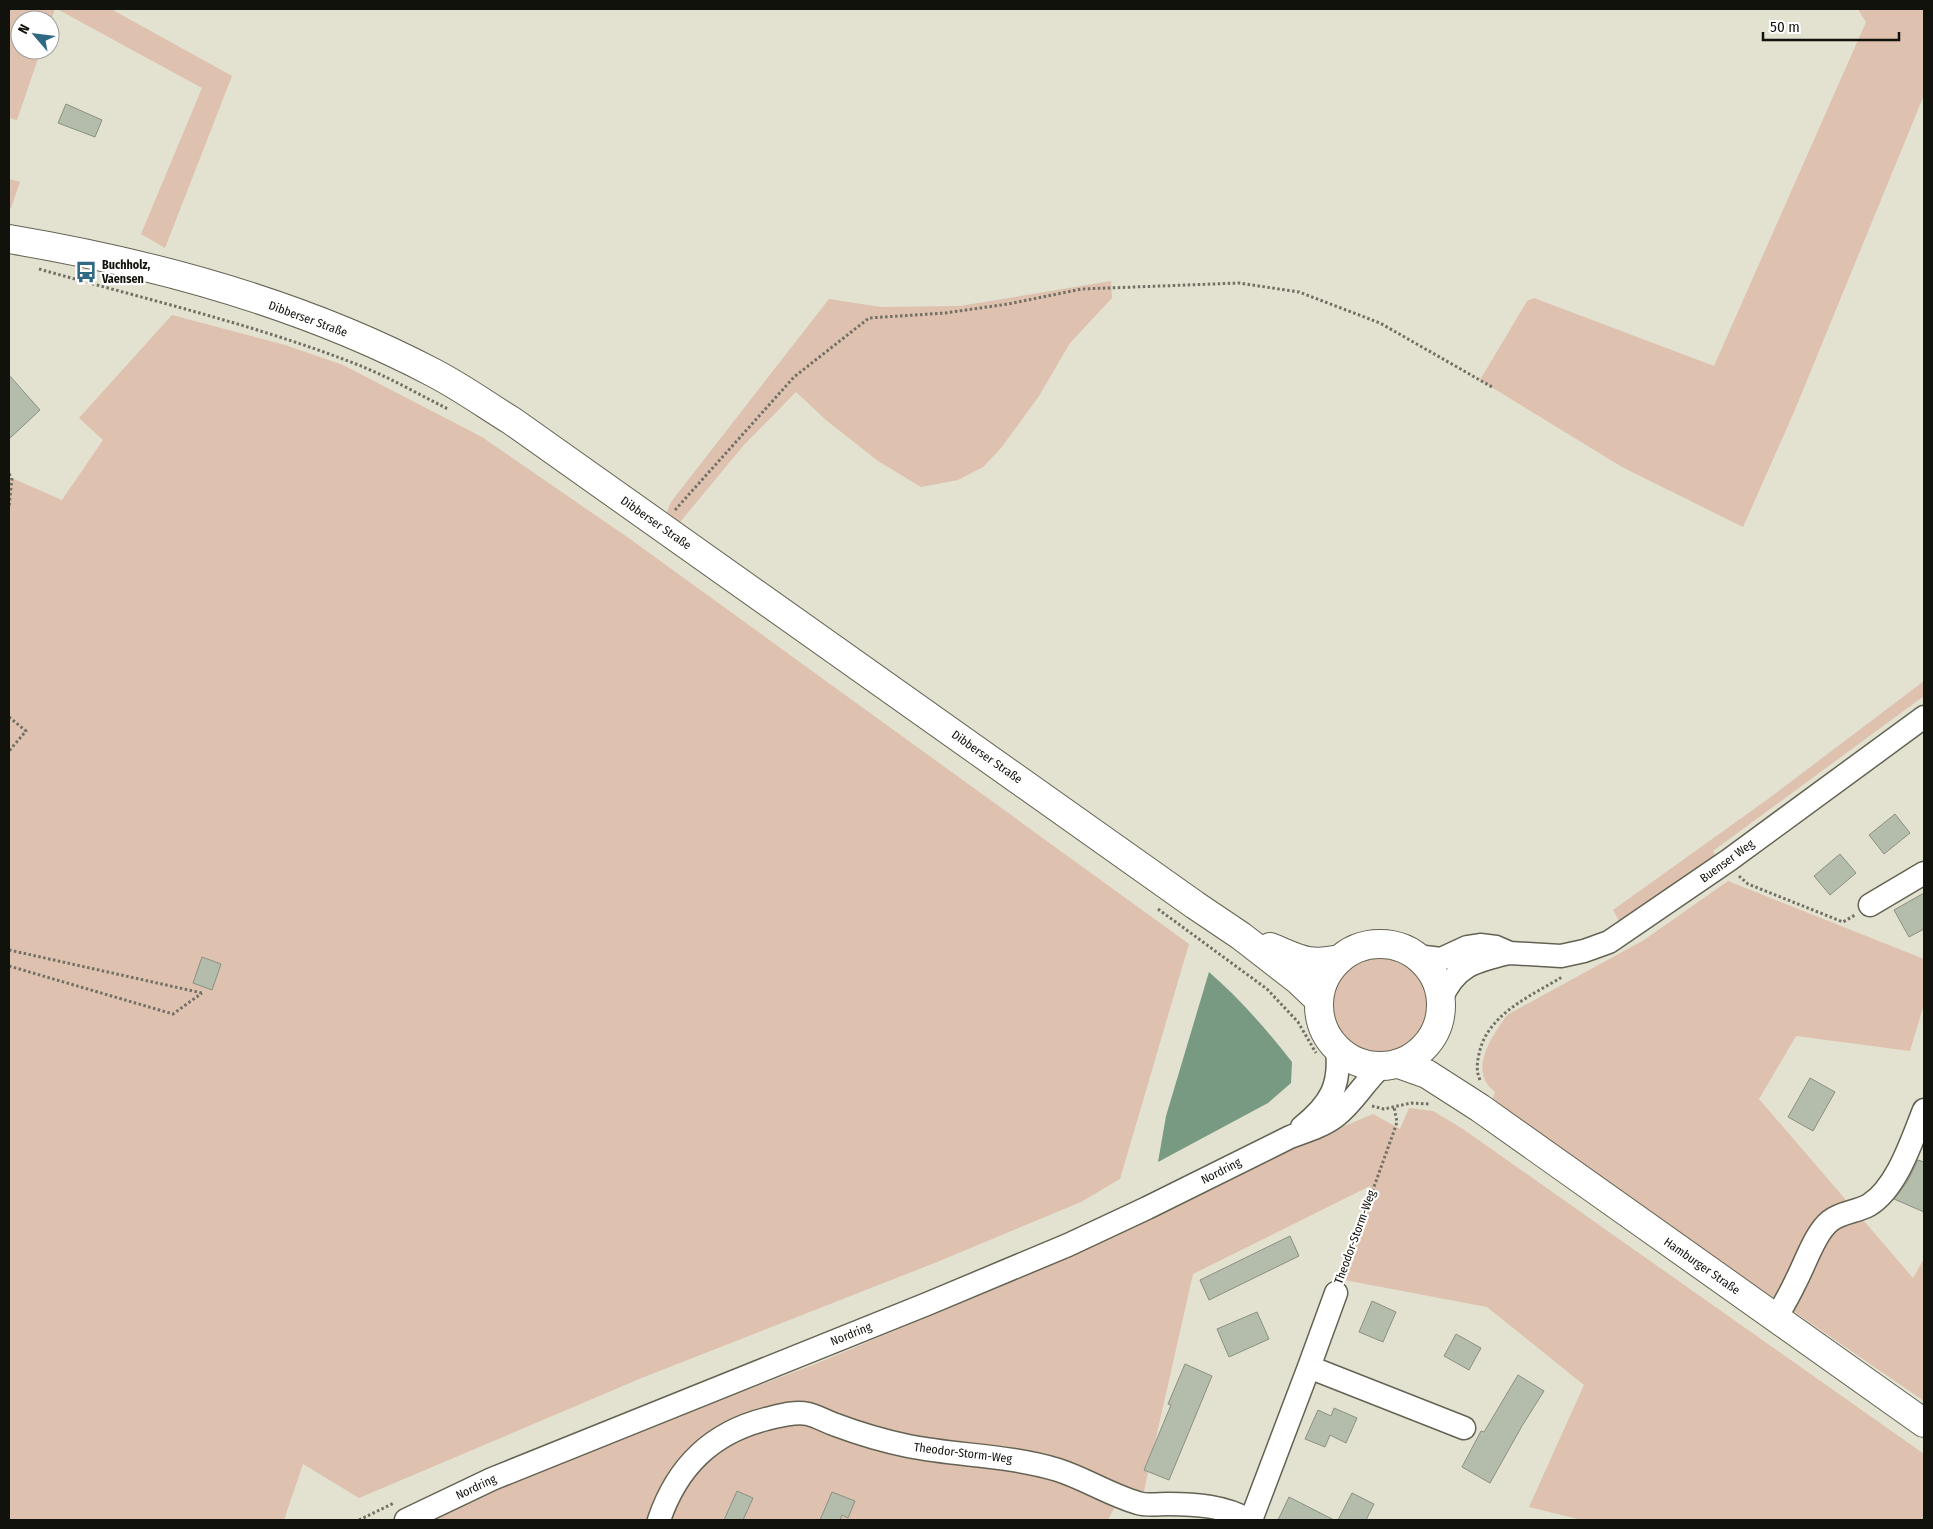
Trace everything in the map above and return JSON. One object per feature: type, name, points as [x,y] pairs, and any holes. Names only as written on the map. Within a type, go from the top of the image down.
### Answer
[{"type":"main road","name":"Dibberser Straße","points":[[9,238],[92,254],[200,282],[307,318],[393,352],[436,374],[512,421],[1241,936],[1299,981],[1320,1000]]},
{"type":"main road","name":"Dibberser Straße","points":[[1241,936],[1310,962],[1321,963],[1340,959]]},
{"type":"main road","points":[[1377,944],[1400,948],[1416,956],[1426,965],[1434,977],[1441,999],[1439,1019],[1434,1034],[1418,1053],[1390,1065],[1372,1066],[1328,1054],[1329,1038],[1323,1026],[1320,1000],[1322,987],[1340,959],[1360,948],[1377,944]]},
{"type":"main road","name":"Hamburger Straße","points":[[1434,1034],[1437,1049],[1446,1066],[1482,1097],[1776,1318],[1924,1423]]},
{"type":"main road","name":"Hamburger Straße","points":[[1390,1065],[1427,1074],[1482,1097]]},
{"type":"street","name":"Buenser Weg","points":[[1416,956],[1441,959],[1467,947],[1480,945],[1496,947],[1510,953],[1561,956],[1596,948],[1610,942],[1729,860],[1924,717]]},
{"type":"street","points":[[1870,905],[1924,873]]},
{"type":"street","name":"Buenser Weg","points":[[1441,999],[1450,981],[1460,971],[1488,958],[1510,953]]},
{"type":"street","name":"Nordring","points":[[1290,1137],[1317,1114],[1333,1091],[1338,1078],[1328,1054]]},
{"type":"street","name":"Nordring","points":[[403,1510],[492,1479],[927,1304],[1068,1245],[1337,1115],[1366,1082],[1390,1065]]},
{"type":"street","points":[[1776,1318],[1809,1254],[1830,1221],[1870,1204],[1890,1184],[1924,1110]]},
{"type":"street","name":"Theodor-Storm-Weg","points":[[659,1520],[682,1472],[713,1442],[736,1429],[762,1420],[785,1414],[808,1414],[880,1440],[936,1452],[1010,1459],[1058,1470],[1141,1504],[1184,1504],[1217,1507],[1237,1513],[1250,1520],[1336,1293]]},
{"type":"street","points":[[1309,1367],[1464,1428]]},
{"type":"path","points":[[34,268],[204,315],[357,365],[454,412]]},
{"type":"path","points":[[661,526],[794,377],[869,318],[945,313],[999,306],[1082,288],[1240,283],[1299,292],[1380,323],[1492,387]]},
{"type":"path","points":[[9,474],[12,478],[9,507]]},
{"type":"path","points":[[9,717],[26,730],[9,751]]},
{"type":"path","points":[[1729,860],[1734,871],[1748,884],[1843,922],[1870,905]]},
{"type":"path","points":[[1154,906],[1267,989],[1298,1022],[1311,1042],[1328,1054]]},
{"type":"path","points":[[9,950],[202,994],[173,1014],[9,966]]},
{"type":"path","points":[[1482,1097],[1477,1067],[1480,1049],[1489,1031],[1509,1009],[1566,974]]},
{"type":"path","name":"Theodor-Storm-Weg","points":[[1336,1293],[1397,1122],[1394,1107]]},
{"type":"path","points":[[359,1520],[403,1510]]},
{"type":"shaded area","points":[[9,9],[55,9],[10,10],[10,60],[38,60],[17,120],[9,118]]},
{"type":"shaded area","points":[[57,9],[111,9],[232,76],[165,248],[141,234],[202,88]]},
{"type":"shaded area","points":[[1858,9],[1924,9],[1924,95],[1794,412],[1743,527],[1622,467],[1480,380],[1527,301],[1534,298],[1714,366],[1866,22]]},
{"type":"shaded area","points":[[9,179],[20,182],[11,208],[9,208]]},
{"type":"shaded area","points":[[1111,281],[1112,298],[1070,343],[1039,396],[1001,448],[983,467],[958,480],[921,487],[878,461],[826,420],[796,392],[743,446],[671,533],[661,526],[671,502],[829,299],[881,307],[960,306]]},
{"type":"shaded area","points":[[172,315],[285,345],[343,365],[482,437],[630,539],[1189,944],[1120,1179],[1081,1202],[937,1262],[644,1377],[359,1498],[303,1464],[284,1520],[9,1520],[9,477],[62,500],[103,440],[79,418]]},
{"type":"shaded area","points":[[1924,681],[1924,696],[1713,851],[1716,858],[1621,924],[1613,910],[1768,799]]},
{"type":"shaded area","points":[[1728,881],[1924,959],[1924,1004],[1910,1051],[1796,1036],[1759,1099],[1913,1278],[1924,1259],[1924,1401],[1491,1104],[1495,1092],[1486,1082],[1483,1063],[1488,1046],[1507,1015],[1644,940]]},
{"type":"shaded area","points":[[1380,958],[1398,962],[1414,972],[1424,988],[1428,1006],[1424,1024],[1414,1040],[1398,1050],[1380,1054],[1362,1050],[1346,1040],[1336,1024],[1332,1006],[1336,988],[1346,972],[1362,962]]},
{"type":"shaded area","points":[[1209,972],[1253,1015],[1292,1062],[1291,1083],[1268,1103],[1158,1162],[1166,1116]]},
{"type":"shaded area","points":[[1409,1108],[1433,1111],[1463,1129],[1924,1454],[1924,1520],[1582,1520],[1529,1507],[1584,1385],[1487,1307],[1339,1279],[1370,1186],[1193,1274],[1141,1504],[1091,1483],[830,1431],[906,1458],[1030,1472],[1116,1505],[1108,1520],[423,1520],[526,1473],[813,1365],[1068,1258],[1316,1138],[1373,1114],[1400,1129]]},
{"type":"building","points":[[66,104],[102,120],[95,137],[58,123]]},
{"type":"building","points":[[9,375],[40,410],[9,439]]},
{"type":"building","points":[[1895,814],[1910,833],[1884,854],[1869,835]]},
{"type":"building","points":[[1840,854],[1856,873],[1830,895],[1814,876]]},
{"type":"building","points":[[1924,893],[1924,929],[1909,937],[1894,910]]},
{"type":"building","points":[[202,957],[221,964],[212,990],[193,983]]},
{"type":"building","points":[[1810,1078],[1835,1092],[1813,1131],[1788,1117]]},
{"type":"building","points":[[1918,1160],[1924,1162],[1924,1212],[1894,1199],[1907,1182]]},
{"type":"building","points":[[1290,1236],[1299,1256],[1209,1300],[1200,1280]]},
{"type":"building","points":[[1372,1301],[1396,1312],[1383,1342],[1359,1332]]},
{"type":"building","points":[[1257,1312],[1269,1339],[1229,1357],[1217,1329]]},
{"type":"building","points":[[1456,1334],[1481,1348],[1469,1370],[1444,1356]]},
{"type":"building","points":[[1185,1364],[1212,1376],[1169,1480],[1144,1470],[1171,1405],[1168,1404]]},
{"type":"building","points":[[1518,1375],[1544,1391],[1490,1483],[1462,1467],[1481,1431],[1484,1432]]},
{"type":"building","points":[[1334,1408],[1357,1418],[1346,1443],[1330,1435],[1325,1447],[1305,1439],[1318,1410],[1331,1416]]},
{"type":"building","points":[[737,1491],[753,1498],[743,1520],[724,1520]]},
{"type":"building","points":[[832,1492],[855,1501],[848,1518],[842,1515],[840,1520],[820,1520]]},
{"type":"building","points":[[1352,1493],[1374,1504],[1366,1520],[1338,1520]]},
{"type":"building","points":[[1289,1497],[1334,1520],[1278,1520]]},
{"type":"place","name":"Buchholz, Vaensen","points":[[86,272]]}]
